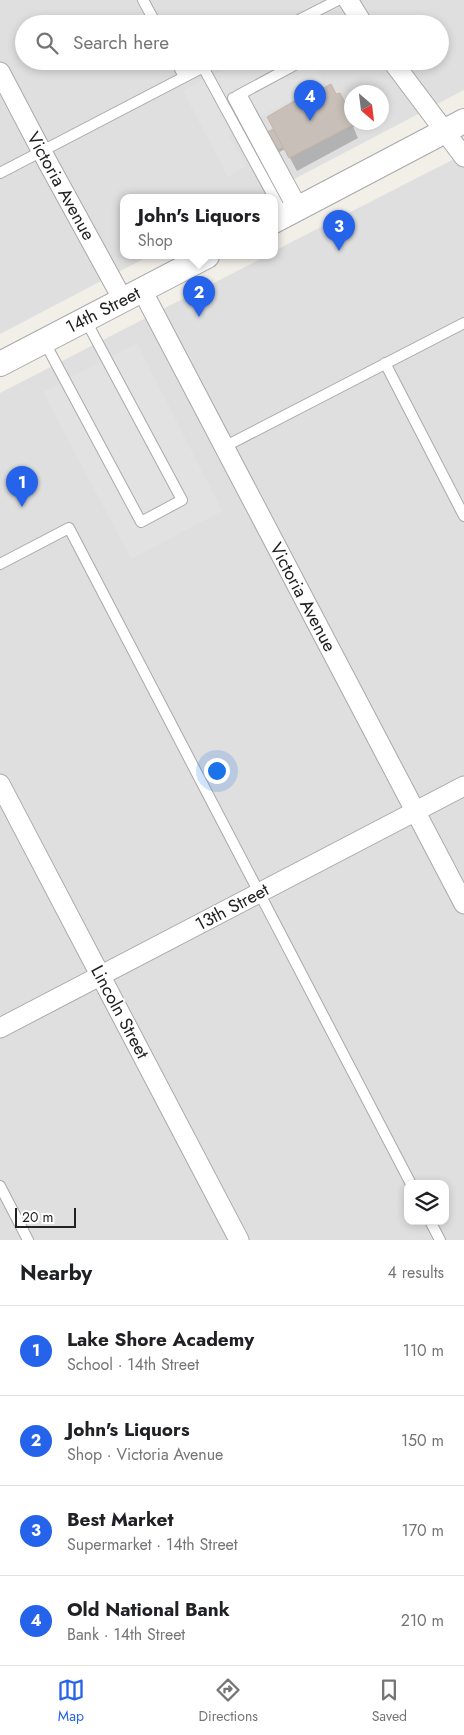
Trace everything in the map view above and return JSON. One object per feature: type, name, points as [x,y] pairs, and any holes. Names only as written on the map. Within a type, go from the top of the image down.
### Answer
[{"type":"street","points":[[348,0],[357,15]]},
{"type":"street","points":[[401,70],[454,126],[464,157]]},
{"type":"street","name":"Victoria Avenue","points":[[0,72],[42,152],[132,295],[224,447],[464,904]]},
{"type":"street","points":[[288,213],[454,126]]},
{"type":"street","name":"14th Street","points":[[0,364],[201,259]]},
{"type":"street","name":"Lincoln Street","points":[[0,784],[239,1240]]},
{"type":"street","name":"13th Street","points":[[0,1028],[464,786]]},
{"type":"lane","points":[[143,0],[151,15]]},
{"type":"lane","points":[[309,15],[338,0]]},
{"type":"lane","points":[[180,70],[184,77]]},
{"type":"lane","points":[[0,173],[197,70]]},
{"type":"lane","points":[[205,70],[277,194]]},
{"type":"lane","points":[[223,104],[285,70]]},
{"type":"lane","points":[[237,96],[288,213]]},
{"type":"lane","points":[[278,196],[288,213]]},
{"type":"lane","points":[[44,341],[141,522],[182,500],[86,319]]},
{"type":"lane","points":[[224,447],[464,323]]},
{"type":"lane","points":[[385,363],[464,516]]},
{"type":"lane","points":[[0,564],[69,528],[408,1180]]},
{"type":"lane","points":[[0,1186],[28,1240]]},
{"type":"lane","points":[[432,1225],[440,1240]]},
{"type":"shaded area","points":[[0,0],[464,0],[464,90],[389,129],[389,85],[344,85],[344,130],[388,130],[266,194],[120,194],[120,259],[143,259],[0,334]]},
{"type":"shaded area","points":[[224,70],[317,70],[324,83],[228,133],[246,166],[228,177],[183,91]]},
{"type":"shaded area","points":[[464,154],[464,1240],[0,1240],[0,393],[260,259],[278,259],[278,249]]},
{"type":"shaded area","points":[[137,343],[222,511],[131,559],[43,392]]},
{"type":"building","points":[[331,84],[336,94],[340,93],[344,101],[344,129],[289,158],[267,117],[296,100],[297,102]]},
{"type":"building","points":[[273,129],[283,147],[258,160],[249,142]]},
{"type":"place","name":"Old National Bank","points":[[310,121]]},
{"type":"place","name":"Best Market","points":[[339,251]]},
{"type":"place","name":"John's Liquors","points":[[199,317]]},
{"type":"place","name":"Lake Shore Academy","points":[[22,507]]}]
